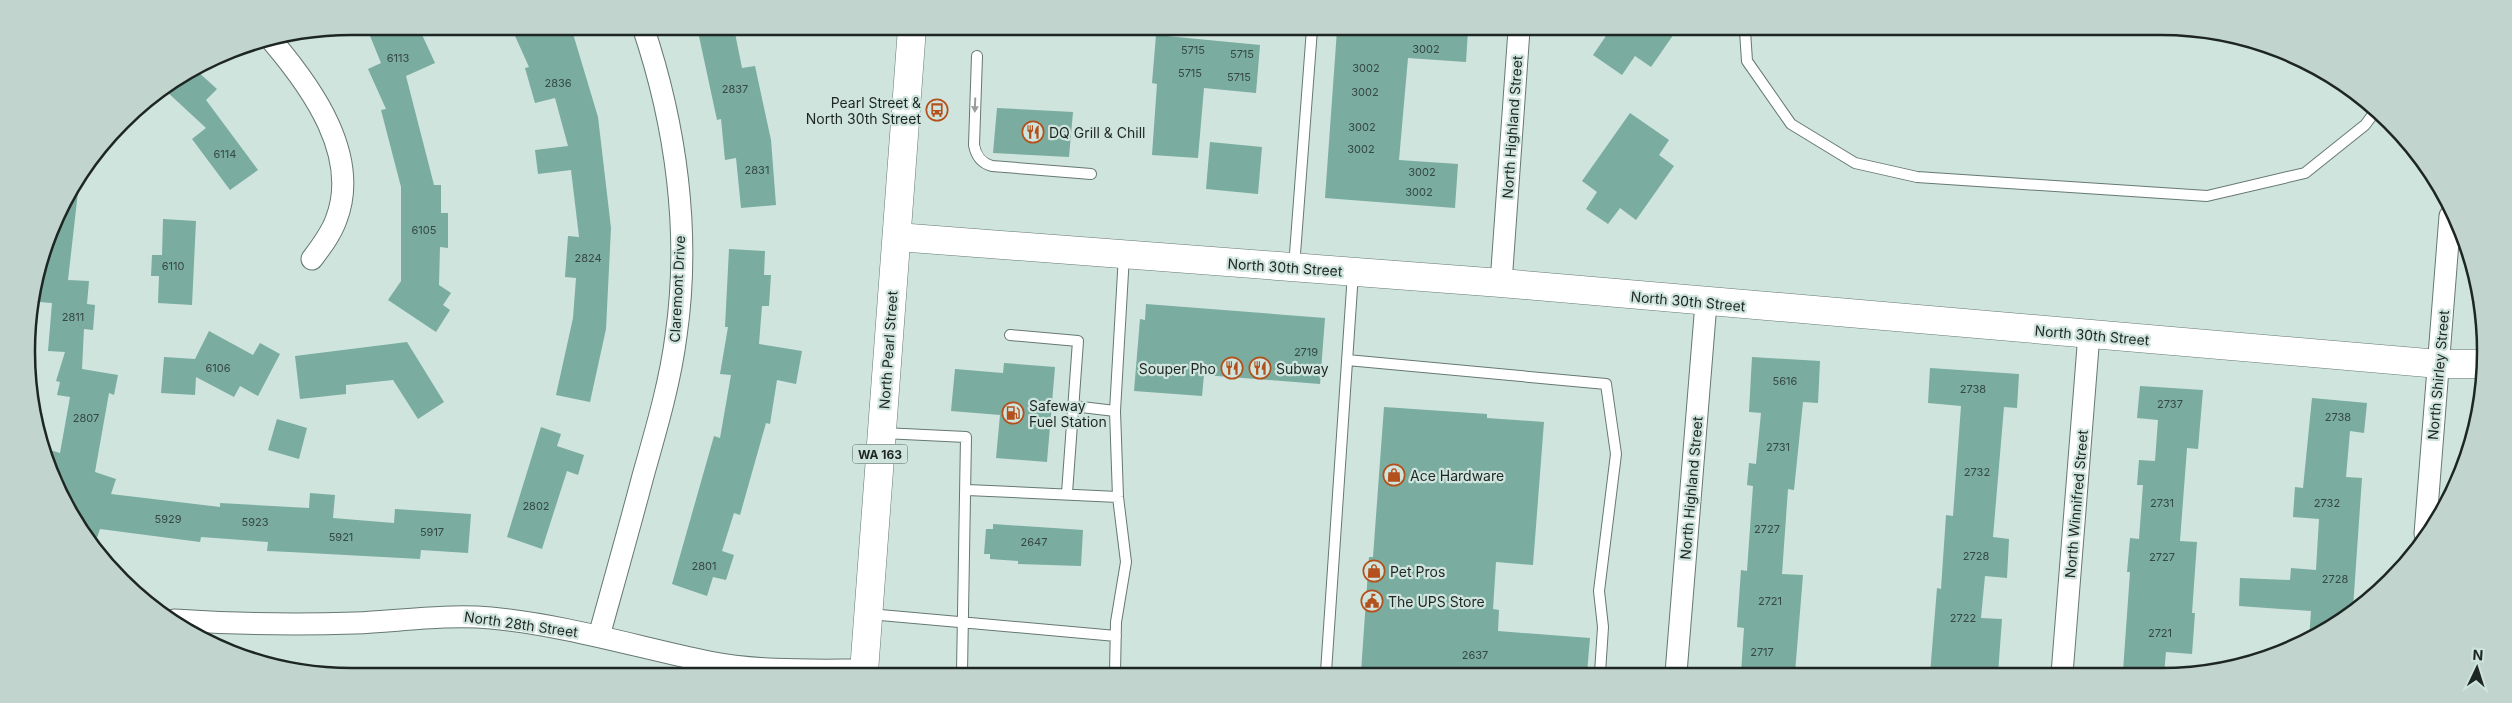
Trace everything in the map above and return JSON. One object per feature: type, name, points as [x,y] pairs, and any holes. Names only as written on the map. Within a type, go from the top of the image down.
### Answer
[{"type":"main road","name":"North Pearl Street","points":[[864,668],[911,35]]},
{"type":"main road","name":"North 30th Street","points":[[897,237],[1501,283],[1706,303],[2439,364],[2476,364]]},
{"type":"street","name":"Claremont Drive","points":[[599,636],[660,417],[676,336],[681,265],[678,191],[673,146],[663,89],[646,35]]},
{"type":"street","name":"North Highland Street","points":[[1501,283],[1519,35]]},
{"type":"street","points":[[275,45],[310,90],[333,137],[342,170],[342,200],[337,218],[312,259]]},
{"type":"street","name":"North Shirley Street","points":[[2426,524],[2449,223]]},
{"type":"street","name":"North Highland Street","points":[[1676,668],[1706,303]]},
{"type":"street","name":"North Winnifred Street","points":[[2062,668],[2089,334]]},
{"type":"street","name":"North 28th Street","points":[[184,620],[245,623],[356,623],[458,616],[519,622],[599,636],[711,662],[770,668]]},
{"type":"lane","points":[[1294,268],[1312,35]]},
{"type":"lane","points":[[1745,35],[1747,61],[1791,124],[1855,163],[1917,177],[2207,196],[2305,173],[2365,125],[2372,117]]},
{"type":"lane","points":[[977,56],[974,145],[978,157],[985,164],[992,166],[1091,174]]},
{"type":"lane","points":[[1115,668],[1116,636],[1126,562],[1118,497],[1115,411],[1124,254]]},
{"type":"lane","points":[[1326,668],[1353,272]]},
{"type":"lane","points":[[1010,335],[1078,342],[1067,493]]},
{"type":"lane","points":[[1347,360],[1606,384],[1616,454],[1599,591],[1603,627],[1600,668]]},
{"type":"lane","points":[[1073,406],[1115,411]]},
{"type":"lane","points":[[882,433],[966,437],[967,490],[962,668]]},
{"type":"lane","points":[[967,490],[1067,493],[1118,497]]},
{"type":"lane","points":[[868,614],[1116,636]]},
{"type":"building","points":[[370,35],[422,35],[435,63],[406,76],[434,185],[441,185],[441,213],[448,213],[448,248],[440,247],[439,285],[451,293],[443,305],[450,310],[436,332],[388,300],[401,281],[401,187],[381,110],[386,109],[368,69],[381,63]]},
{"type":"building","points":[[515,35],[573,35],[598,117],[611,228],[606,329],[590,402],[556,395],[573,318],[576,278],[565,277],[568,236],[579,237],[571,170],[538,174],[535,150],[568,146],[555,98],[535,103],[525,68],[529,67]]},
{"type":"building","points":[[699,35],[735,35],[742,68],[755,66],[771,140],[776,205],[741,208],[736,158],[725,160],[721,119],[717,120]]},
{"type":"building","points":[[1156,35],[1260,45],[1256,93],[1204,88],[1198,158],[1152,155],[1157,84],[1152,83]]},
{"type":"building","points":[[1337,35],[1468,35],[1466,62],[1408,58],[1399,160],[1458,164],[1455,208],[1325,198]]},
{"type":"building","points":[[1607,35],[1673,35],[1651,67],[1635,56],[1622,75],[1593,55]]},
{"type":"building","points":[[200,74],[217,89],[206,100],[258,170],[230,190],[192,139],[206,128],[169,93]]},
{"type":"building","name":"DQ Grill & Chill","points":[[997,108],[1073,112],[1069,157],[993,153]]},
{"type":"building","points":[[1630,113],[1669,140],[1659,155],[1674,166],[1636,220],[1620,208],[1608,224],[1586,209],[1597,192],[1582,181]]},
{"type":"building","points":[[1210,142],[1262,147],[1258,194],[1206,189]]},
{"type":"building","points":[[78,191],[68,280],[89,281],[87,304],[95,305],[93,330],[84,329],[82,369],[118,375],[114,395],[109,393],[95,472],[116,479],[111,494],[220,507],[220,503],[309,508],[310,493],[335,495],[333,518],[394,523],[395,509],[471,514],[468,553],[421,550],[420,559],[267,551],[268,542],[201,537],[200,542],[100,529],[96,539],[77,510],[59,473],[51,450],[60,453],[70,397],[57,395],[60,382],[56,381],[65,352],[48,351],[52,303],[39,302],[41,290],[59,230]]},
{"type":"building","points":[[163,219],[196,221],[192,305],[158,303],[159,276],[151,276],[152,255],[162,255]]},
{"type":"building","points":[[729,249],[765,251],[764,275],[771,275],[769,306],[762,306],[759,344],[802,351],[796,384],[777,380],[770,424],[766,423],[740,515],[734,513],[722,551],[734,555],[726,580],[713,577],[707,596],[672,584],[714,436],[720,438],[731,375],[720,374],[728,327],[725,327]]},
{"type":"building","points":[[1146,304],[1325,318],[1320,384],[1204,375],[1202,396],[1134,391],[1140,319],[1145,320]]},
{"type":"building","points":[[209,331],[253,355],[260,343],[280,354],[258,396],[240,386],[234,397],[196,377],[195,395],[161,393],[164,357],[195,359]]},
{"type":"building","points":[[407,342],[444,402],[418,419],[393,380],[346,385],[346,394],[300,399],[295,356]]},
{"type":"building","points":[[1752,357],[1820,361],[1818,403],[1803,402],[1794,490],[1788,489],[1782,574],[1803,575],[1795,668],[1741,668],[1744,628],[1737,627],[1741,570],[1747,571],[1753,486],[1747,485],[1749,463],[1756,464],[1761,413],[1749,412]]},
{"type":"building","name":"Safeway Fuel Station","points":[[1004,363],[1055,367],[1047,462],[996,458],[1000,415],[951,411],[955,369],[1003,373]]},
{"type":"building","points":[[1930,368],[2019,374],[2017,408],[2004,407],[1993,537],[2009,539],[2007,578],[1985,576],[1981,618],[2002,619],[1998,668],[1930,668],[1937,588],[1941,589],[1946,515],[1953,516],[1961,406],[1928,403]]},
{"type":"building","points":[[2140,386],[2203,390],[2198,449],[2187,448],[2180,541],[2197,542],[2192,613],[2195,613],[2192,654],[2166,652],[2165,668],[2123,668],[2130,572],[2127,572],[2130,538],[2139,539],[2143,485],[2137,485],[2139,460],[2155,461],[2158,420],[2137,418]]},
{"type":"building","points":[[2312,398],[2367,403],[2364,433],[2350,431],[2346,477],[2362,478],[2353,603],[2310,630],[2311,611],[2239,606],[2240,578],[2290,580],[2291,568],[2316,570],[2319,519],[2293,517],[2295,487],[2303,488]]},
{"type":"building","points":[[1384,407],[1487,414],[1487,418],[1544,422],[1533,565],[1496,562],[1493,609],[1499,610],[1498,631],[1590,638],[1587,668],[1361,668],[1369,557],[1373,557]]},
{"type":"building","points":[[277,419],[307,428],[299,459],[268,450]]},
{"type":"building","points":[[541,427],[561,434],[557,446],[584,455],[578,475],[567,471],[542,549],[507,537]]},
{"type":"building","points":[[993,524],[1083,530],[1081,566],[1018,564],[1018,561],[990,559],[990,554],[984,554],[986,529],[993,529]]},
{"type":"place","name":"Pearl Street & North 30th Street","points":[[937,110]]},
{"type":"place","name":"DQ Grill & Chill","points":[[1033,132]]},
{"type":"place","name":"Souper Pho","points":[[1232,368]]},
{"type":"place","name":"Subway","points":[[1260,368]]},
{"type":"place","name":"Safeway Fuel Station","points":[[1013,413]]},
{"type":"place","name":"Ace Hardware","points":[[1394,475]]},
{"type":"place","name":"Pet Pros","points":[[1374,571]]},
{"type":"place","name":"The UPS Store","points":[[1372,601]]}]
